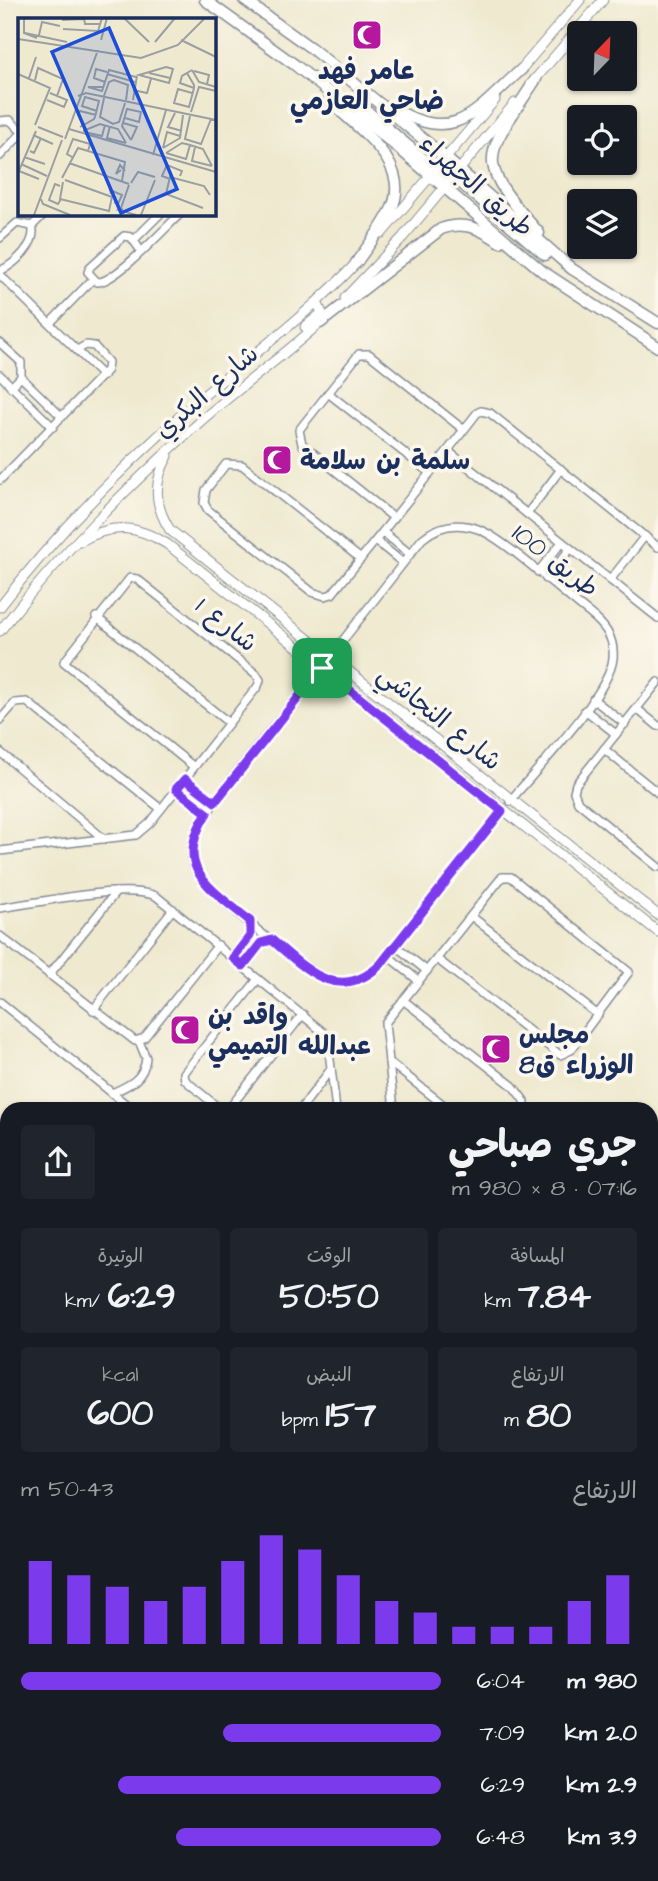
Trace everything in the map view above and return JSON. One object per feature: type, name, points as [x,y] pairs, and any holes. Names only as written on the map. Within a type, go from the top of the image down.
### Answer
[{"type":"highway","points":[[205,0],[295,65],[388,159],[395,170],[398,186],[391,211],[356,263]]},
{"type":"highway","name":"طريق الجهراء","points":[[244,0],[336,68],[444,157],[456,173],[559,267],[572,269]]},
{"type":"highway","name":"طريق الجهراء","points":[[295,65],[331,94],[366,110],[445,186],[542,271],[658,347]]},
{"type":"highway","points":[[336,68],[409,118],[438,127],[448,126],[468,116],[522,69]]},
{"type":"highway","points":[[536,79],[498,137],[492,152],[493,168],[501,190],[572,269],[658,323]]},
{"type":"highway","points":[[432,171],[456,173]]},
{"type":"highway","points":[[320,323],[424,242],[451,225],[480,228],[542,271]]},
{"type":"main road","name":"شارع البكري","points":[[0,607],[89,503],[194,404],[317,302],[356,263],[580,0]]},
{"type":"main road","name":"شارع البكري","points":[[0,631],[71,546],[175,446],[294,342],[320,323],[403,237],[603,0]]},
{"type":"main road","points":[[294,342],[300,332],[321,313],[317,302]]},
{"type":"main road","name":"شارع النجاشي","points":[[175,446],[158,481],[157,506],[170,530],[510,801],[658,915]]},
{"type":"main road","name":"شارع النجاشي","points":[[71,546],[97,532],[121,526],[147,531],[658,932]]},
{"type":"main road","points":[[232,596],[232,589],[241,587]]},
{"type":"main road","points":[[583,874],[590,872],[590,863]]},
{"type":"main road","points":[[598,886],[601,878],[607,876]]},
{"type":"street","points":[[0,121],[6,119],[18,124]]},
{"type":"street","points":[[0,156],[18,137]]},
{"type":"street","points":[[32,226],[43,215]]},
{"type":"street","points":[[134,240],[159,215]]},
{"type":"street","points":[[141,251],[134,240],[124,236],[90,267],[88,272],[93,279],[103,283],[141,251],[179,215]]},
{"type":"street","points":[[0,238],[17,223],[32,226]]},
{"type":"street","points":[[32,226],[34,236],[30,244],[0,273],[103,376]]},
{"type":"street","points":[[50,323],[93,279]]},
{"type":"street","points":[[0,343],[21,362],[21,377],[11,387]]},
{"type":"street","points":[[1,477],[103,376],[109,366],[106,358],[90,344],[77,350]]},
{"type":"street","points":[[394,518],[302,444],[299,437],[299,430],[359,354],[369,354],[464,430]]},
{"type":"street","points":[[0,375],[52,427]]},
{"type":"street","points":[[21,377],[62,417]]},
{"type":"street","points":[[328,393],[430,473]]},
{"type":"street","points":[[361,559],[242,465],[226,464],[206,490],[204,503],[208,510],[313,592],[325,596],[332,594],[376,541],[477,413],[486,411],[658,547]]},
{"type":"street","points":[[447,451],[658,618]]},
{"type":"street","points":[[527,514],[561,470]]},
{"type":"street","name":"طريق 100","points":[[330,657],[422,539],[440,527],[469,527],[489,535],[538,572],[602,624],[610,635],[613,659],[604,682],[593,699],[510,801]]},
{"type":"street","points":[[383,532],[410,554]]},
{"type":"street","points":[[610,580],[645,536]]},
{"type":"street","points":[[376,541],[403,563]]},
{"type":"street","points":[[538,572],[562,542]]},
{"type":"street","points":[[546,579],[570,549]]},
{"type":"street","name":"شارع 1","points":[[137,579],[259,677],[258,686],[229,723],[194,767],[64,662],[124,581],[137,579]]},
{"type":"street","points":[[96,617],[229,723]]},
{"type":"street","points":[[322,668],[215,802],[194,835],[192,857],[195,869],[211,888],[272,940],[326,981],[340,983],[362,979],[388,956],[502,811]]},
{"type":"street","points":[[658,682],[576,784],[574,796],[658,867]]},
{"type":"street","points":[[593,699],[625,724]]},
{"type":"street","points":[[0,720],[15,703],[27,702],[161,809]]},
{"type":"street","points":[[637,709],[658,726]]},
{"type":"street","points":[[585,710],[617,734]]},
{"type":"street","points":[[604,750],[658,793]]},
{"type":"street","points":[[0,751],[104,839]]},
{"type":"street","points":[[0,851],[136,835],[161,809],[194,767]]},
{"type":"street","points":[[185,779],[215,802]]},
{"type":"street","points":[[176,789],[207,813]]},
{"type":"street","points":[[393,1102],[385,1023],[502,877],[511,877],[629,972],[568,1054],[560,1055],[437,959]]},
{"type":"street","points":[[49,975],[116,892]]},
{"type":"street","points":[[0,908],[116,892],[149,893],[173,909],[324,1032],[328,1043],[335,1102]]},
{"type":"street","points":[[93,1010],[173,909]]},
{"type":"street","points":[[471,916],[598,1015]]},
{"type":"street","points":[[233,958],[250,936],[250,921]]},
{"type":"street","points":[[0,936],[125,1036],[139,1041],[146,1058],[141,1075],[132,1084],[112,1093]]},
{"type":"street","points":[[243,966],[261,943],[272,940]]},
{"type":"street","points":[[139,1041],[218,946]]},
{"type":"street","points":[[396,946],[427,971]]},
{"type":"street","points":[[388,956],[418,981]]},
{"type":"street","points":[[211,1102],[185,1080],[184,1073],[258,979]]},
{"type":"street","points":[[403,1000],[513,1086],[525,1102]]},
{"type":"street","points":[[0,1002],[123,1102]]},
{"type":"street","points":[[234,1102],[303,1014]]},
{"type":"street","points":[[389,1062],[440,1102]]},
{"type":"street","points":[[306,1102],[331,1069]]},
{"type":"place","name":"عامر فهد ضاحي العازمي","points":[[367,35]]},
{"type":"place","name":"سلمة بن سلامة","points":[[277,460]]},
{"type":"place","name":"واقد بن عبدالله التميمي","points":[[185,1030]]},
{"type":"place","name":"مجلس الوزراء ق8","points":[[496,1049]]},
{"type":"route","points":[[322,668],[502,811],[380,965],[362,979],[340,983],[326,981],[272,940],[261,943],[243,966],[233,958],[250,936],[250,921],[211,888],[195,869],[192,857],[194,835],[207,813],[176,789],[185,779],[215,802],[322,668]]}]
